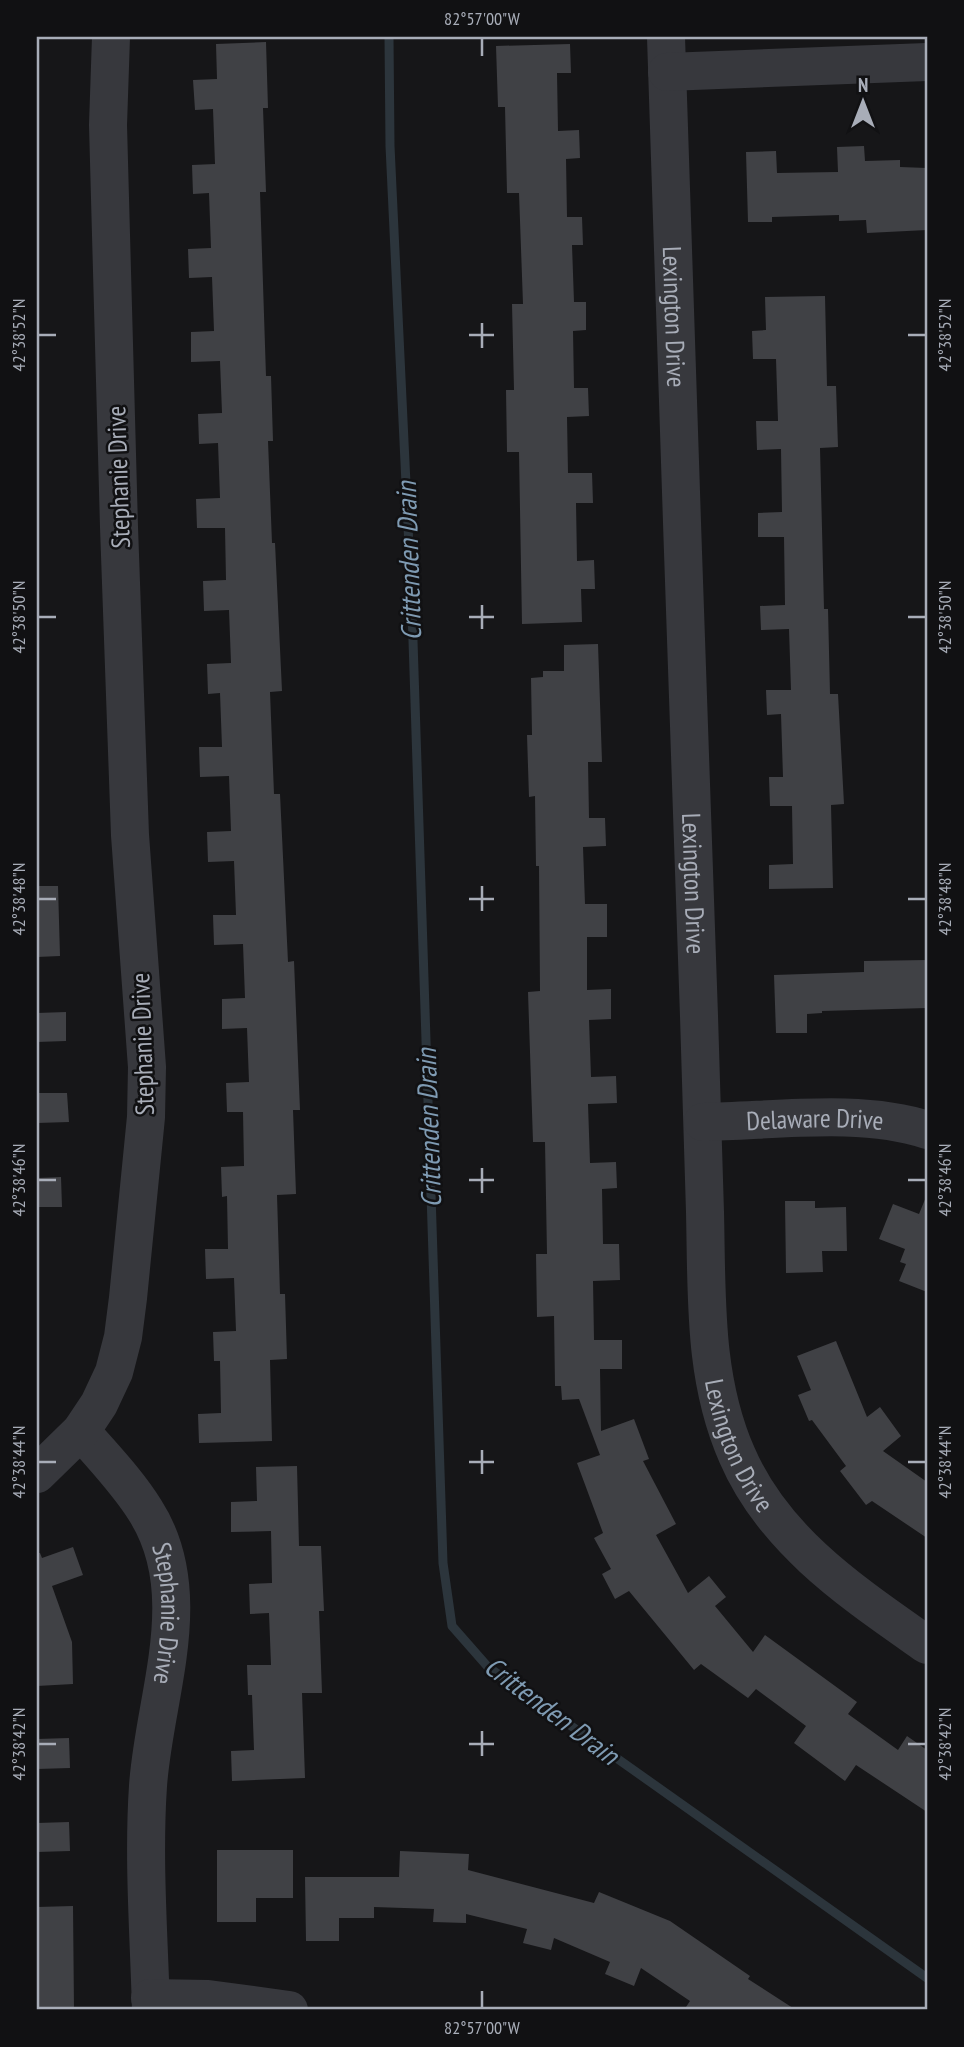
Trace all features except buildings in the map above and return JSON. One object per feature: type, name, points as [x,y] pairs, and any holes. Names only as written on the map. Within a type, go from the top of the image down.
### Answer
[{"type":"street","name":"Stephanie Drive","points":[[111,37],[109,192],[129,822],[148,1067],[146,1118],[123,1338],[114,1373],[99,1404],[81,1431],[122,1477],[146,1511],[161,1541],[169,1579],[173,1617],[148,1788],[146,1836],[151,2004]]},
{"type":"street","points":[[666,55],[927,62]]},
{"type":"street","name":"Lexington Drive","points":[[666,55],[703,1122],[707,1325],[713,1376],[723,1418],[738,1458],[758,1495],[785,1530],[822,1567],[927,1645]]},
{"type":"street","name":"Delaware Drive","points":[[703,1122],[864,1118],[906,1123],[927,1130]]},
{"type":"street","points":[[37,1474],[81,1431]]},
{"type":"street","points":[[151,2004],[208,1999],[289,2010]]},
{"type":"waterway","name":"Crittenden Drain","points":[[389,37],[390,146],[412,610],[443,1563],[452,1626],[488,1667],[927,1978]]}]
